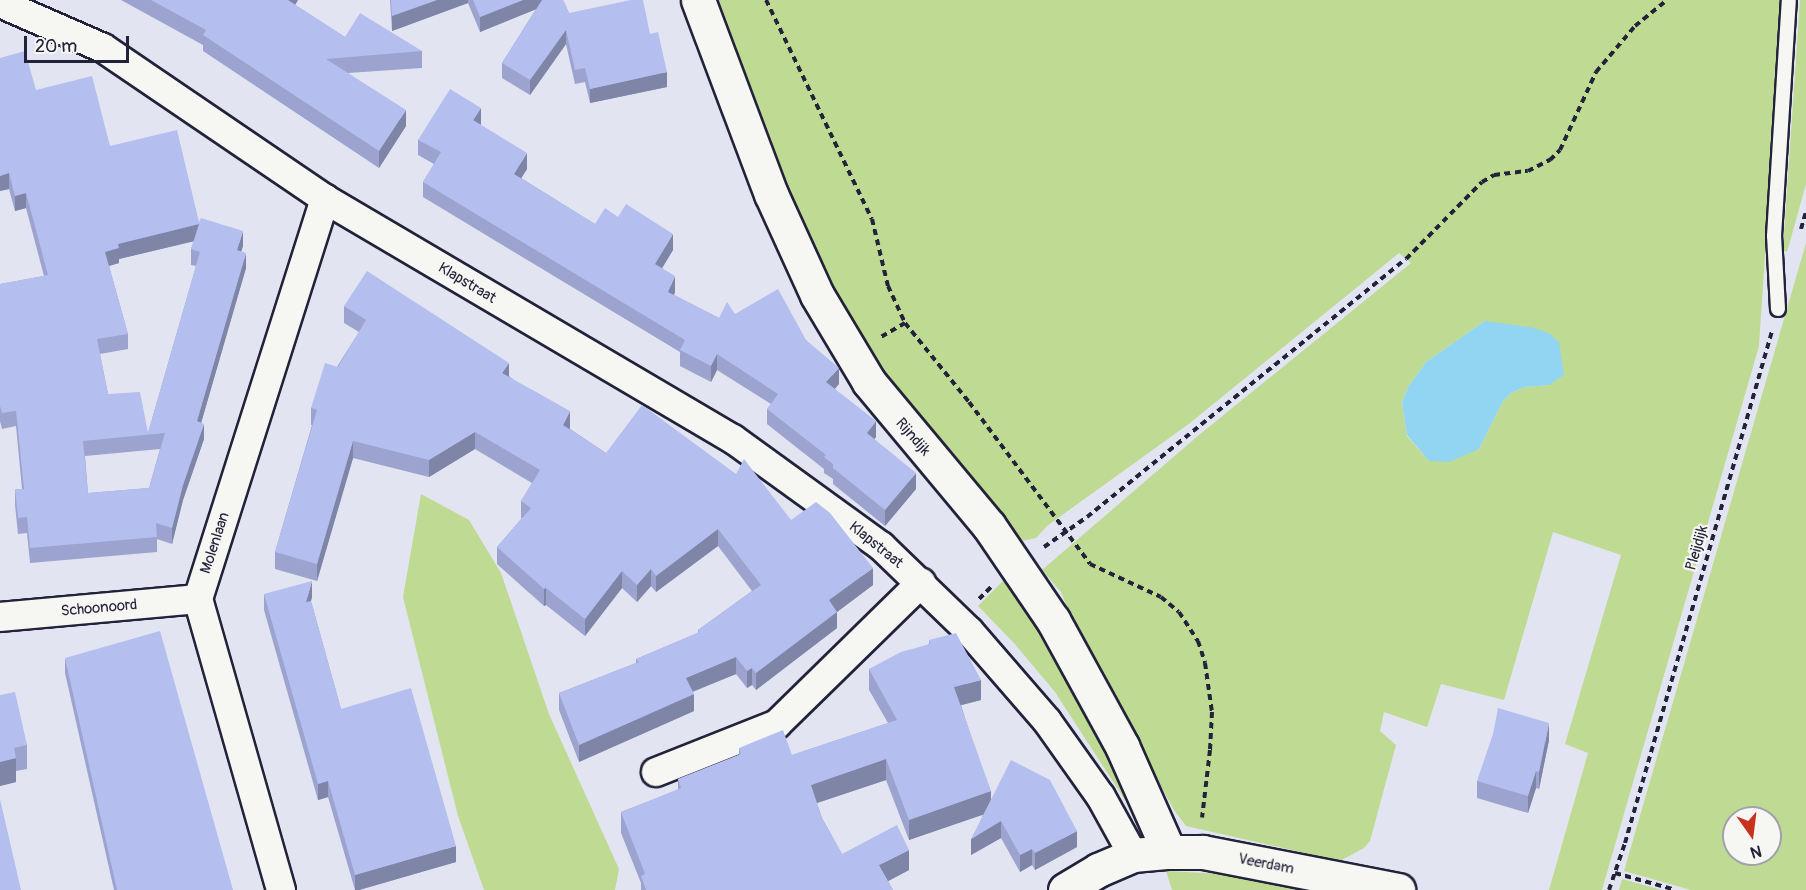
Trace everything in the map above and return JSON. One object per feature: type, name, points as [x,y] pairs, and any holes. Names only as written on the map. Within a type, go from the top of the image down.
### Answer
[{"type":"street","name":"Rijndijk","points":[[698,0],[797,255],[852,354],[902,424],[989,526],[1018,564],[1053,621],[1183,852]]},
{"type":"street","name":"Klapstraat","points":[[0,3],[103,48],[325,199],[733,439],[881,546],[969,631],[1047,721],[1101,797],[1133,855]]},
{"type":"street","name":"Molenlaan","points":[[198,599],[325,199]]},
{"type":"street","points":[[656,772],[777,724],[921,583]]},
{"type":"street","points":[[198,599],[281,890]]},
{"type":"street","name":"Schoonoord","points":[[0,616],[198,599]]},
{"type":"street","name":"Veerdam","points":[[1065,890],[1098,870],[1133,855],[1183,852],[1398,890]]},
{"type":"lane","points":[[1778,309],[1774,236],[1789,0]]},
{"type":"path","points":[[766,0],[872,219],[888,286],[905,323],[1090,564],[1107,574],[1135,583],[1161,597],[1179,612],[1198,641],[1205,663],[1212,712],[1210,750],[1183,852]]},
{"type":"path","points":[[1018,564],[1067,532],[1406,259],[1482,182],[1494,175],[1528,171],[1550,160],[1560,150],[1596,72],[1635,26],[1667,0]]},
{"type":"path","points":[[1800,234],[1806,212]]},
{"type":"path","name":"Pleijdijk","points":[[1609,890],[1778,309]]},
{"type":"path","points":[[852,354],[905,323]]},
{"type":"path","points":[[1615,873],[1676,890]]},
{"type":"green space","points":[[712,0],[1782,0],[1759,346],[1602,890],[1549,890],[1588,753],[1565,744],[1621,555],[1553,532],[1504,700],[1441,684],[1427,727],[1384,712],[1380,731],[1396,745],[1370,841],[1364,848],[1340,861],[1186,826],[1174,810],[1075,628],[1061,592],[1042,570],[1199,435],[1411,263],[1399,253],[1190,423],[1047,526],[1036,538],[1021,541],[861,342],[819,267]],"holes":[[[1485,321],[1549,385],[1525,387],[1511,393],[1503,401],[1479,449],[1429,461],[1407,436],[1402,403],[1408,387],[1426,362]]]},
{"type":"green space","points":[[1800,0],[1806,0],[1806,184],[1787,252],[1783,250]]},
{"type":"green space","points":[[1806,243],[1806,890],[1691,890],[1624,871]]},
{"type":"green space","points":[[421,494],[469,520],[501,573],[549,714],[619,869],[615,890],[484,890],[458,816],[403,597]]},
{"type":"green space","points":[[1012,572],[1075,676],[1128,798],[1125,800],[1055,692],[1014,643],[978,606]]},
{"type":"green space","points":[[1166,871],[1243,875],[1305,890],[1172,890]]},
{"type":"green space","points":[[1622,879],[1662,890],[1619,890]]},
{"type":"water","points":[[1485,321],[1534,328],[1549,333],[1559,342],[1564,375],[1549,385],[1525,387],[1511,393],[1503,401],[1479,449],[1449,462],[1429,461],[1407,435],[1402,403],[1408,387],[1426,362]]},
{"type":"building","points":[[151,0],[288,0],[345,37],[360,13],[422,51],[326,59],[406,110],[379,151],[203,35],[206,30]]},
{"type":"building","points":[[391,0],[437,0],[392,16]]},
{"type":"building","points":[[473,0],[523,0],[480,17]]},
{"type":"building","points":[[542,0],[563,0],[569,13],[631,0],[643,0],[650,34],[658,32],[667,72],[590,89],[585,68],[575,70],[566,30],[530,80],[502,63]]},
{"type":"building","points":[[25,51],[36,90],[92,76],[110,146],[177,130],[199,222],[201,218],[243,231],[237,250],[246,253],[197,421],[204,424],[183,485],[172,528],[156,523],[157,537],[30,548],[27,517],[18,518],[15,489],[24,489],[16,411],[2,413],[0,406],[0,284],[48,275],[26,193],[15,196],[9,173],[0,176],[0,58]],"holes":[[[199,224],[191,249],[200,252],[148,433],[140,392],[108,394],[97,339],[128,334],[105,252],[119,248],[118,244]],[[165,433],[149,488],[88,493],[83,441]]]},
{"type":"building","points":[[450,89],[481,108],[473,120],[527,153],[514,174],[595,224],[605,208],[618,217],[626,204],[673,234],[655,264],[675,276],[668,292],[719,318],[727,302],[735,314],[778,289],[806,340],[839,368],[826,382],[876,421],[867,433],[916,473],[885,510],[833,468],[833,464],[824,457],[826,455],[767,409],[778,394],[717,354],[711,366],[680,350],[685,340],[423,182],[441,152],[418,140]]},
{"type":"building","points":[[367,271],[509,363],[502,373],[570,411],[563,425],[606,453],[642,405],[736,474],[744,459],[791,520],[816,502],[830,513],[873,568],[829,600],[837,612],[756,673],[752,668],[747,671],[736,657],[686,678],[694,694],[579,745],[559,693],[639,662],[636,659],[699,632],[698,630],[761,585],[718,529],[656,576],[651,569],[637,585],[622,571],[585,619],[546,588],[544,589],[497,547],[531,508],[521,501],[540,470],[475,432],[429,460],[353,441],[317,564],[275,552],[317,410],[311,408],[325,363],[338,367],[366,320],[344,306]]},
{"type":"building","points":[[312,581],[306,602],[311,601],[341,709],[411,688],[456,846],[355,875],[328,781],[318,784],[264,594]]},
{"type":"building","points":[[160,631],[233,890],[117,890],[65,658]]},
{"type":"building","points":[[956,633],[981,680],[954,687],[991,791],[909,820],[886,759],[811,785],[822,818],[842,854],[897,825],[909,850],[879,865],[893,890],[646,890],[641,876],[645,874],[621,812],[681,788],[678,779],[741,754],[739,748],[783,730],[792,755],[897,720],[869,669],[901,652],[930,644],[929,640]]},
{"type":"building","points":[[15,692],[27,745],[14,748],[16,758],[0,762],[0,695]]},
{"type":"building","points":[[1498,708],[1549,723],[1539,772],[1536,771],[1528,796],[1477,781],[1493,734]]},
{"type":"building","points":[[1011,760],[1050,780],[1077,831],[1035,853],[1032,849],[1020,855],[1001,821],[971,839]]},
{"type":"building","points":[[0,799],[21,890],[0,890]]}]
